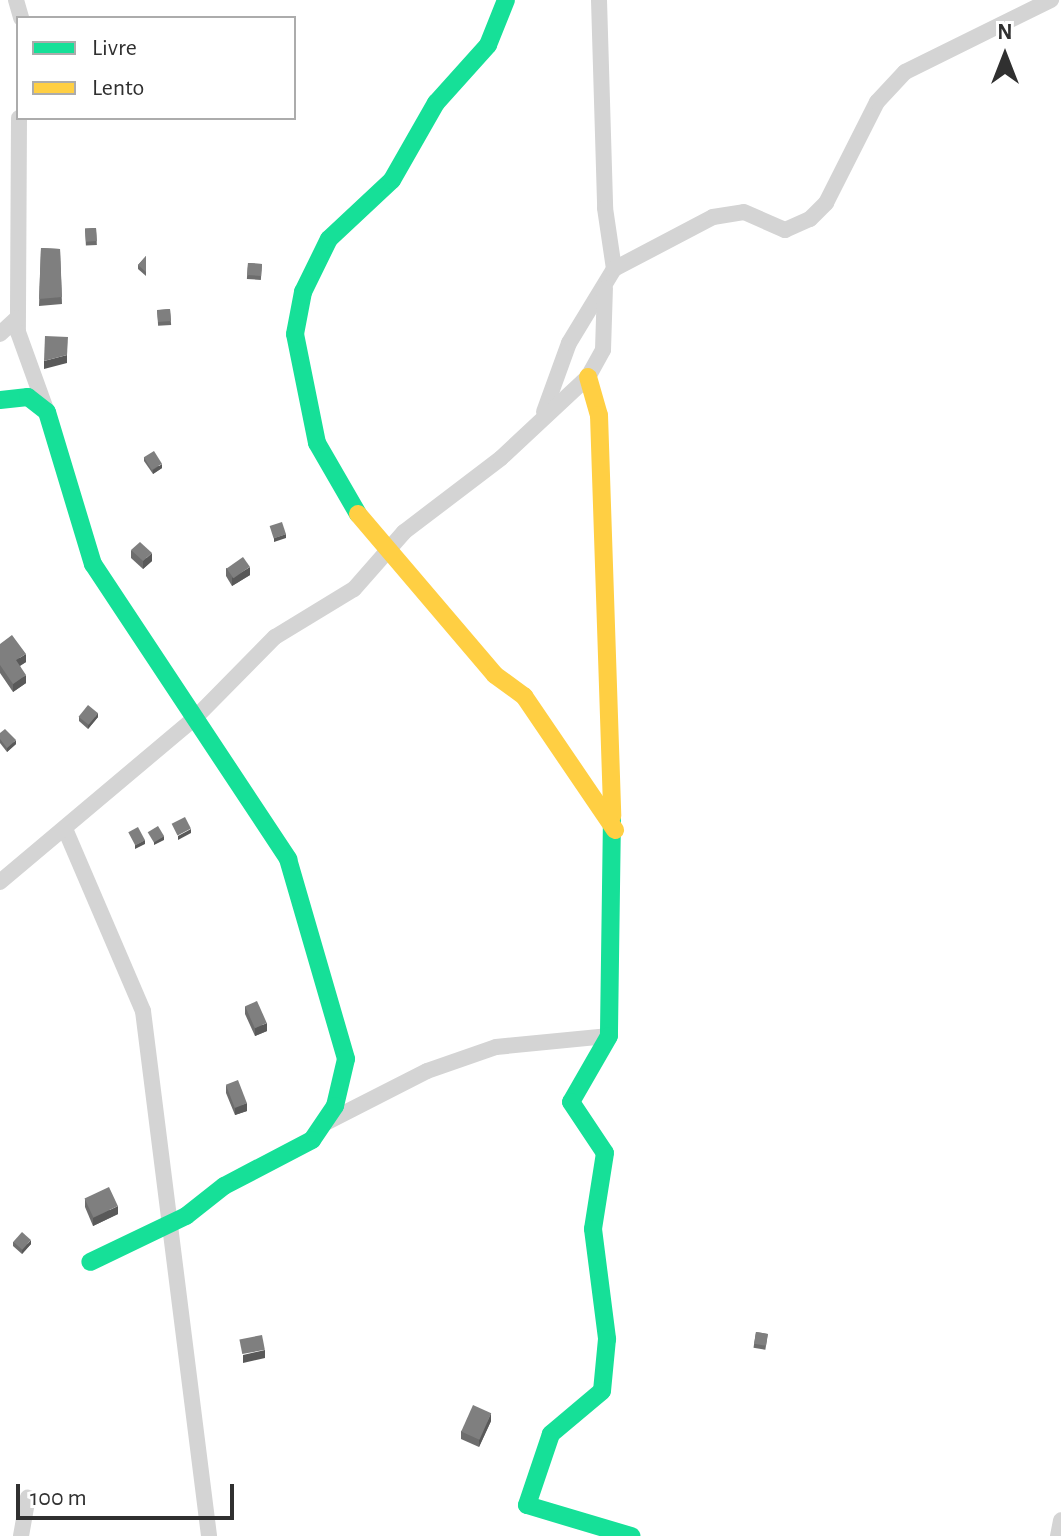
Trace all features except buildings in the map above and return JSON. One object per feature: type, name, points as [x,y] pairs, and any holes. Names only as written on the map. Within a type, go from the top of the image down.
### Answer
[{"type":"street","points":[[506,0],[488,45],[436,103],[392,180],[329,239],[297,319],[317,443],[384,556],[524,696],[615,830]]},
{"type":"street","points":[[543,413],[569,343],[614,269],[605,208],[599,0]]},
{"type":"street","points":[[614,269],[713,217],[744,212],[785,230],[810,219],[826,203],[877,102],[905,72],[1051,0]]},
{"type":"street","points":[[19,120],[17,318],[93,564],[197,716],[295,872],[346,1059],[326,1123],[312,1140],[165,1227],[90,1262]]},
{"type":"street","points":[[0,882],[197,716],[254,655],[333,607],[429,511],[501,458],[543,413],[588,377],[603,350],[605,288]]},
{"type":"street","points":[[0,334],[17,318]]},
{"type":"street","points":[[588,377],[599,415],[599,582],[611,673],[615,830],[609,1036],[571,1102],[605,1153],[593,1229],[607,1339],[602,1391],[551,1434],[527,1505],[631,1536]]},
{"type":"street","points":[[0,400],[28,397],[47,412]]},
{"type":"street","points":[[65,829],[143,1011],[169,1191],[165,1227],[209,1536]]},
{"type":"street","points":[[326,1123],[427,1071],[484,1051],[609,1036]]},
{"type":"street","points":[[21,1536],[28,1498]]},
{"type":"street","points":[[1058,1536],[1061,1520]]},
{"type":"traffic: fast","points":[[358,514],[317,443],[295,334],[303,292],[329,239],[392,180],[436,103],[488,45],[506,0]]},
{"type":"traffic: fast","points":[[0,400],[28,397],[47,412],[93,564],[288,859],[346,1059],[335,1106],[312,1140],[224,1186],[186,1216],[90,1262]]},
{"type":"traffic: fast","points":[[612,816],[609,1036],[571,1102],[605,1153],[593,1229],[607,1339],[602,1391],[551,1434],[527,1505],[631,1536]]},
{"type":"traffic: slow","points":[[588,377],[599,415],[612,816]]},
{"type":"traffic: slow","points":[[358,514],[495,675],[524,696],[615,830]]}]
